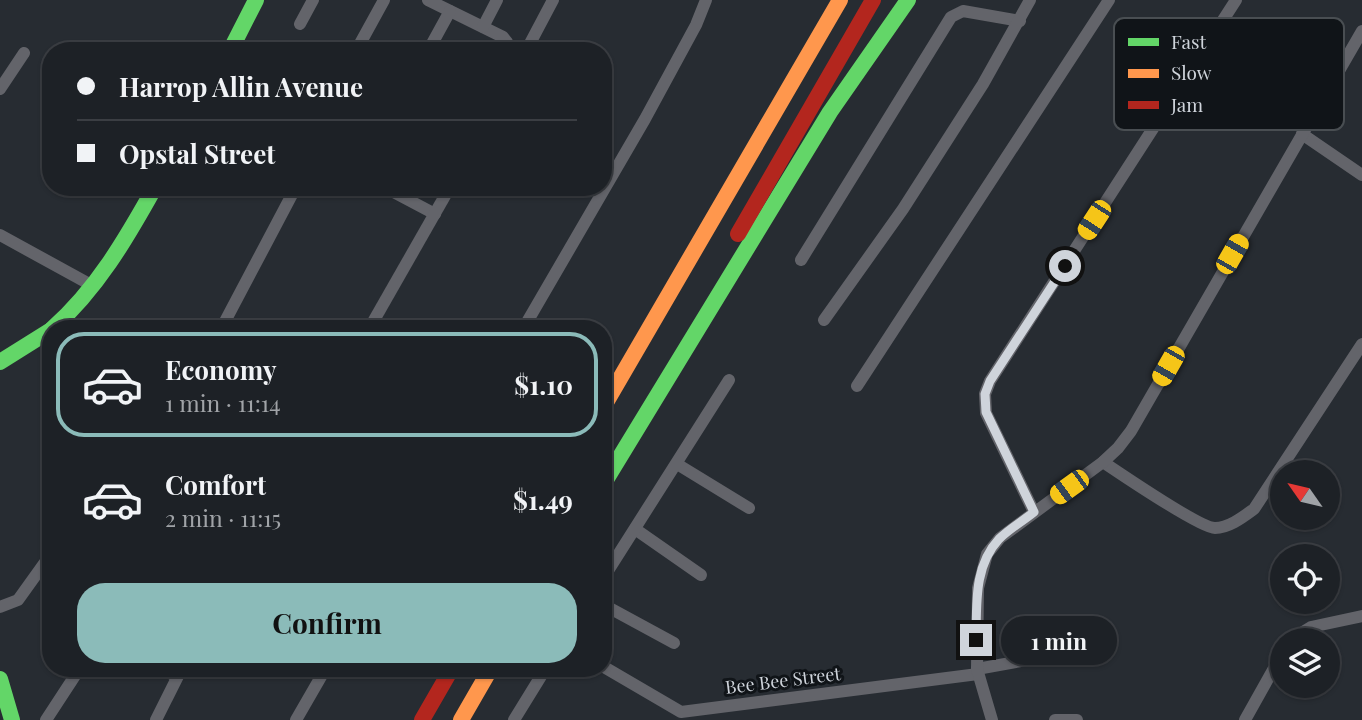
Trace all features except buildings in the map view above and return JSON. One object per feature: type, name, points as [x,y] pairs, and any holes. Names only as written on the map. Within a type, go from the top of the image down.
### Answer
[{"type":"main road","points":[[612,392],[840,0]]},
{"type":"main road","points":[[612,453],[873,0]]},
{"type":"main road","points":[[612,470],[830,112],[908,0]]},
{"type":"main road","points":[[234,42],[254,1]]},
{"type":"main road","points":[[62,320],[75,308],[111,262],[150,196]]},
{"type":"main road","points":[[0,362],[42,337]]},
{"type":"main road","points":[[422,720],[447,677]]},
{"type":"main road","points":[[461,720],[486,677]]},
{"type":"main road","points":[[1,688],[12,720]]},
{"type":"street","points":[[300,24],[313,0]]},
{"type":"street","points":[[361,42],[384,0]]},
{"type":"street","points":[[428,0],[503,37],[507,42]]},
{"type":"street","points":[[483,27],[497,0]]},
{"type":"street","points":[[531,42],[552,0]]},
{"type":"street","points":[[612,176],[696,25],[706,0]]},
{"type":"street","points":[[824,320],[903,209],[983,84],[1030,0]]},
{"type":"street","points":[[857,386],[1109,0]]},
{"type":"street","points":[[1224,18],[1236,0]]},
{"type":"street","points":[[433,42],[450,11]]},
{"type":"street","points":[[801,260],[951,17],[963,11],[1020,21]]},
{"type":"street","points":[[1344,62],[1362,31]]},
{"type":"street","points":[[0,89],[24,53]]},
{"type":"street","points":[[1034,512],[986,412],[985,394],[1152,130]]},
{"type":"street","points":[[992,720],[978,672],[978,588],[987,554],[1000,538],[1103,462],[1131,431],[1304,130]]},
{"type":"street","points":[[1302,134],[1362,175]]},
{"type":"street","points":[[226,320],[291,196]]},
{"type":"street","points":[[401,196],[435,214]]},
{"type":"street","points":[[374,320],[445,196]]},
{"type":"street","points":[[528,320],[600,196]]},
{"type":"street","points":[[0,235],[93,286]]},
{"type":"street","points":[[1103,462],[1198,522],[1215,528],[1236,522],[1254,509],[1362,344]]},
{"type":"street","points":[[612,565],[729,380]]},
{"type":"street","points":[[677,464],[749,508]]},
{"type":"street","points":[[635,529],[701,575]]},
{"type":"street","points":[[0,607],[18,600],[42,567]]},
{"type":"street","points":[[612,609],[674,643]]},
{"type":"street","points":[[1309,628],[1362,616]]},
{"type":"street","name":"Bee Bee Street","points":[[612,672],[681,712],[978,672],[1043,657]]},
{"type":"street","points":[[1245,720],[1270,675]]},
{"type":"street","points":[[46,720],[74,677]]},
{"type":"street","points":[[156,720],[178,677]]},
{"type":"street","points":[[296,720],[321,677]]},
{"type":"street","points":[[514,720],[540,677]]},
{"type":"street","points":[[1055,720],[1077,720]]},
{"type":"traffic: fast","points":[[235,42],[256,0]]},
{"type":"traffic: fast","points":[[612,470],[830,112],[908,0]]},
{"type":"traffic: fast","points":[[62,320],[97,280],[150,196]]},
{"type":"traffic: fast","points":[[0,362],[42,336]]},
{"type":"traffic: fast","points":[[0,679],[12,720]]},
{"type":"traffic: slow","points":[[612,392],[840,0]]},
{"type":"traffic: slow","points":[[461,720],[486,677]]},
{"type":"traffic: jam","points":[[738,234],[873,0]]},
{"type":"traffic: jam","points":[[422,720],[447,677]]},
{"type":"route","points":[[976,640],[978,588],[987,554],[1000,538],[1034,512],[986,412],[985,394],[990,381],[1065,266]]}]
